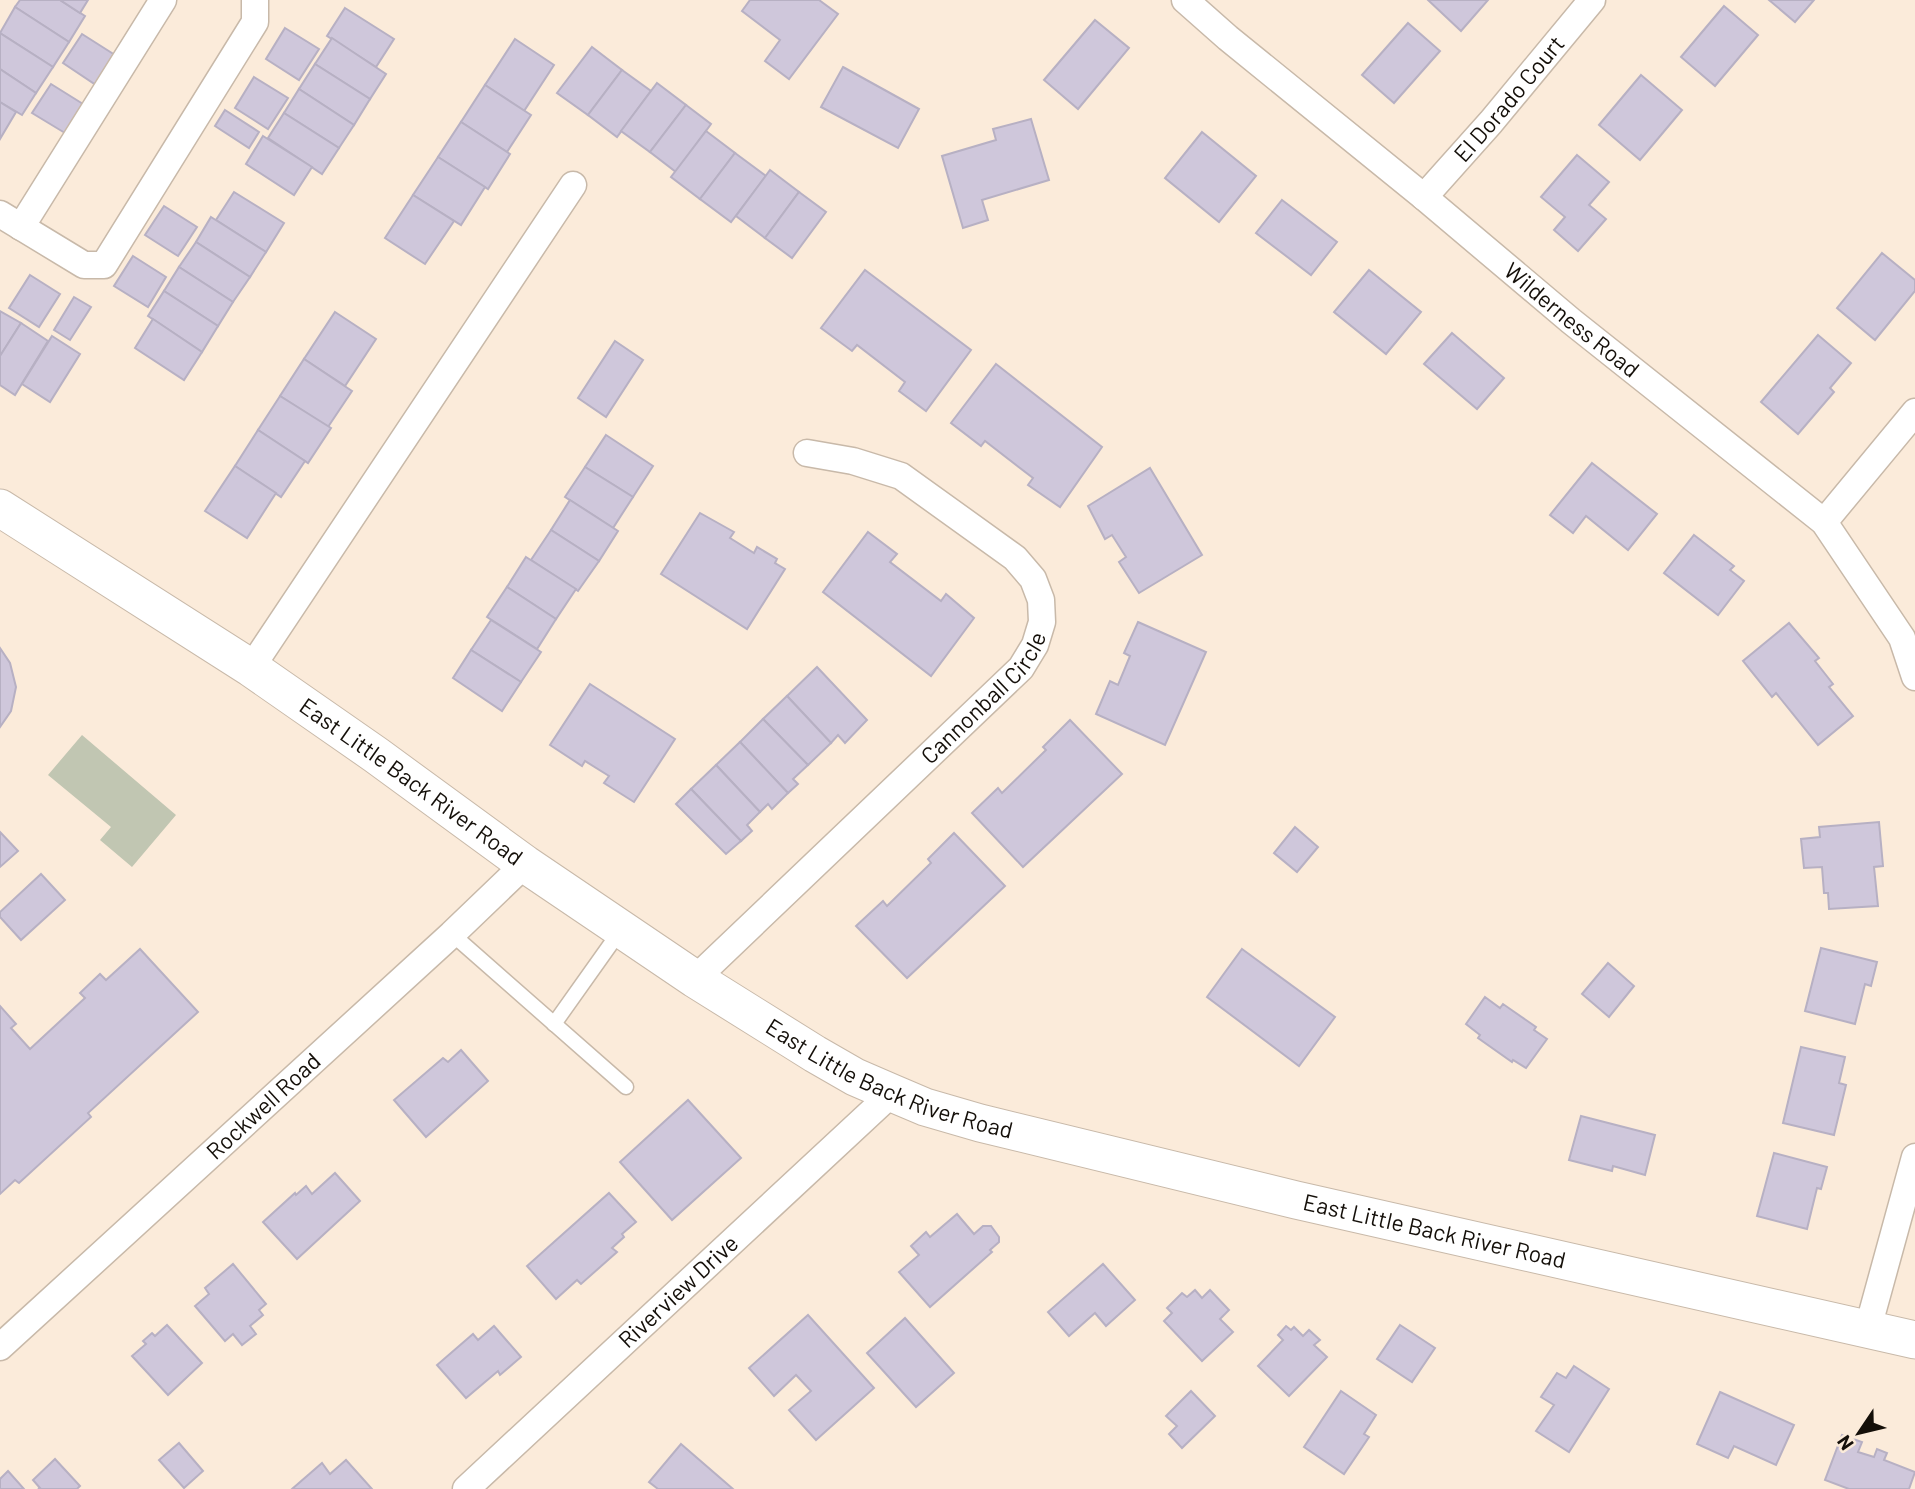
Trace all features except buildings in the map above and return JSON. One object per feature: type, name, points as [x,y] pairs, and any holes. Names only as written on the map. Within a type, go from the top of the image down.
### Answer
[{"type":"street","points":[[163,0],[11,220],[84,265],[104,265],[255,22],[254,0]]},
{"type":"street","name":"Wilderness Road","points":[[1185,0],[1571,321],[1824,522],[1902,638],[1915,677]]},
{"type":"street","name":"El Dorado Court","points":[[1424,197],[1592,0]]},
{"type":"street","points":[[251,668],[573,185]]},
{"type":"street","points":[[1824,522],[1915,412]]},
{"type":"street","name":"Cannonball Circle","points":[[695,979],[1021,668],[1035,645],[1042,622],[1041,600],[1033,579],[1015,558],[901,477],[853,461],[807,453]]},
{"type":"street","name":"East Little Back River Road","points":[[0,508],[251,668],[526,864],[695,979],[855,1077],[925,1107],[980,1123],[1256,1190],[1915,1340]]},
{"type":"street","name":"Rockwell Road","points":[[0,1348],[526,864]]},
{"type":"street","name":"Riverview Drive","points":[[466,1489],[892,1093]]},
{"type":"street","points":[[1868,1328],[1915,1157]]},
{"type":"lane","points":[[554,1024],[621,929]]},
{"type":"lane","points":[[452,934],[626,1087]]},
{"type":"green space","points":[[82,735],[176,815],[132,867],[100,840],[111,827],[48,775]]}]
